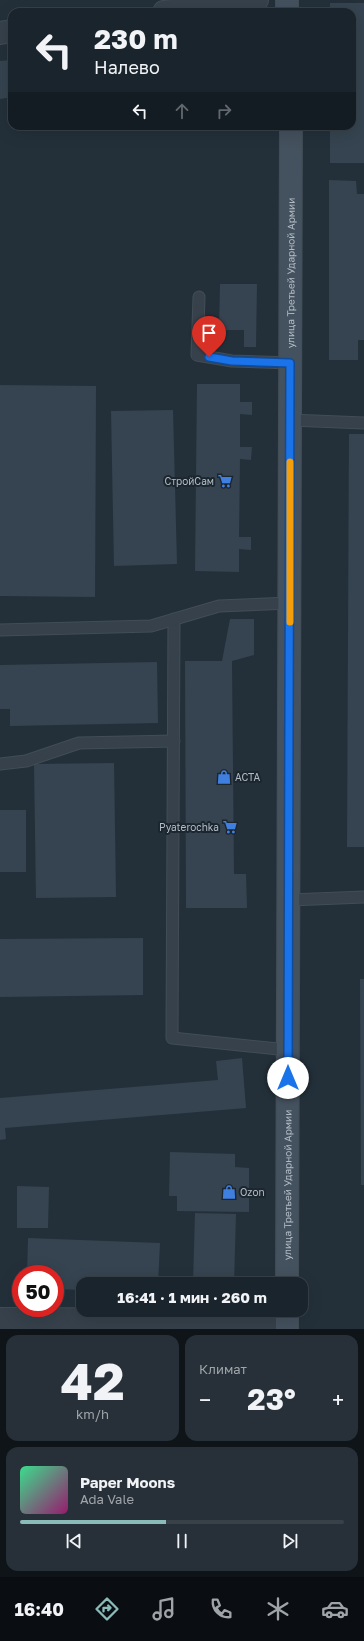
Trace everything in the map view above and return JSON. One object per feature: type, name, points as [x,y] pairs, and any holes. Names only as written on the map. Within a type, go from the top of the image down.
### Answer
[{"type":"main road","name":"улица Третьей Ударной Армии","points":[[287,1277],[290,900],[291,130]]},
{"type":"street","points":[[195,8],[257,0]]},
{"type":"street","points":[[0,1320],[287,1320]]},
{"type":"lane","points":[[199,297],[197,356],[232,361],[290,363]]},
{"type":"lane","points":[[290,420],[364,423]]},
{"type":"lane","points":[[0,630],[151,626],[218,606],[290,603]]},
{"type":"lane","points":[[174,620],[172,1038],[288,1050]]},
{"type":"lane","points":[[0,764],[26,761],[79,743],[174,741]]},
{"type":"lane","points":[[290,900],[364,897]]},
{"type":"building","points":[[330,3],[364,3],[364,163],[330,163],[330,130],[356,130],[356,8],[330,8]]},
{"type":"building","points":[[8,60],[8,98],[0,99],[0,61]]},
{"type":"building","points":[[329,180],[356,181],[357,194],[364,194],[364,340],[358,340],[358,360],[329,360]]},
{"type":"building","points":[[220,284],[257,284],[256,347],[244,347],[244,330],[219,330]]},
{"type":"building","points":[[197,384],[240,384],[240,402],[252,402],[252,415],[240,414],[240,447],[252,447],[251,460],[240,459],[239,537],[251,537],[251,550],[239,549],[239,572],[195,571]]},
{"type":"building","points":[[0,385],[96,386],[95,597],[0,596]]},
{"type":"building","points":[[173,410],[177,564],[114,566],[111,411]]},
{"type":"building","points":[[349,434],[364,434],[364,847],[347,847]]},
{"type":"building","points":[[230,619],[254,619],[254,655],[232,661],[234,874],[246,874],[247,908],[186,908],[185,661],[222,661]]},
{"type":"building","points":[[157,662],[158,723],[10,726],[10,709],[0,709],[0,665]]},
{"type":"building","points":[[114,763],[116,897],[36,898],[34,764]]},
{"type":"building","points":[[0,810],[26,810],[26,872],[0,872]]},
{"type":"building","points":[[143,938],[143,995],[0,997],[0,939]]},
{"type":"building","points":[[360,979],[364,979],[364,1185],[361,1185]]},
{"type":"building","points":[[242,1058],[246,1108],[5,1128],[6,1139],[0,1140],[0,1098],[218,1080],[216,1061]]},
{"type":"building","points":[[170,1152],[235,1154],[235,1167],[249,1168],[249,1212],[177,1211],[177,1196],[169,1196]]},
{"type":"building","points":[[17,1186],[49,1187],[48,1228],[17,1228]]},
{"type":"building","points":[[195,1213],[236,1214],[234,1277],[193,1277]]},
{"type":"building","points":[[28,1238],[160,1243],[158,1277],[76,1277],[76,1290],[64,1289],[64,1265],[27,1265]]},
{"type":"slow traffic","points":[[290,462],[290,622]]},
{"type":"place","name":"СтройСам","points":[[225,481]]},
{"type":"place","name":"АСТА","points":[[224,777]]},
{"type":"place","name":"Pyaterochka","points":[[230,827]]},
{"type":"place","name":"Ozon","points":[[229,1192]]},
{"type":"route","points":[[209,357],[232,361],[290,363],[290,900],[288,1078]]}]
